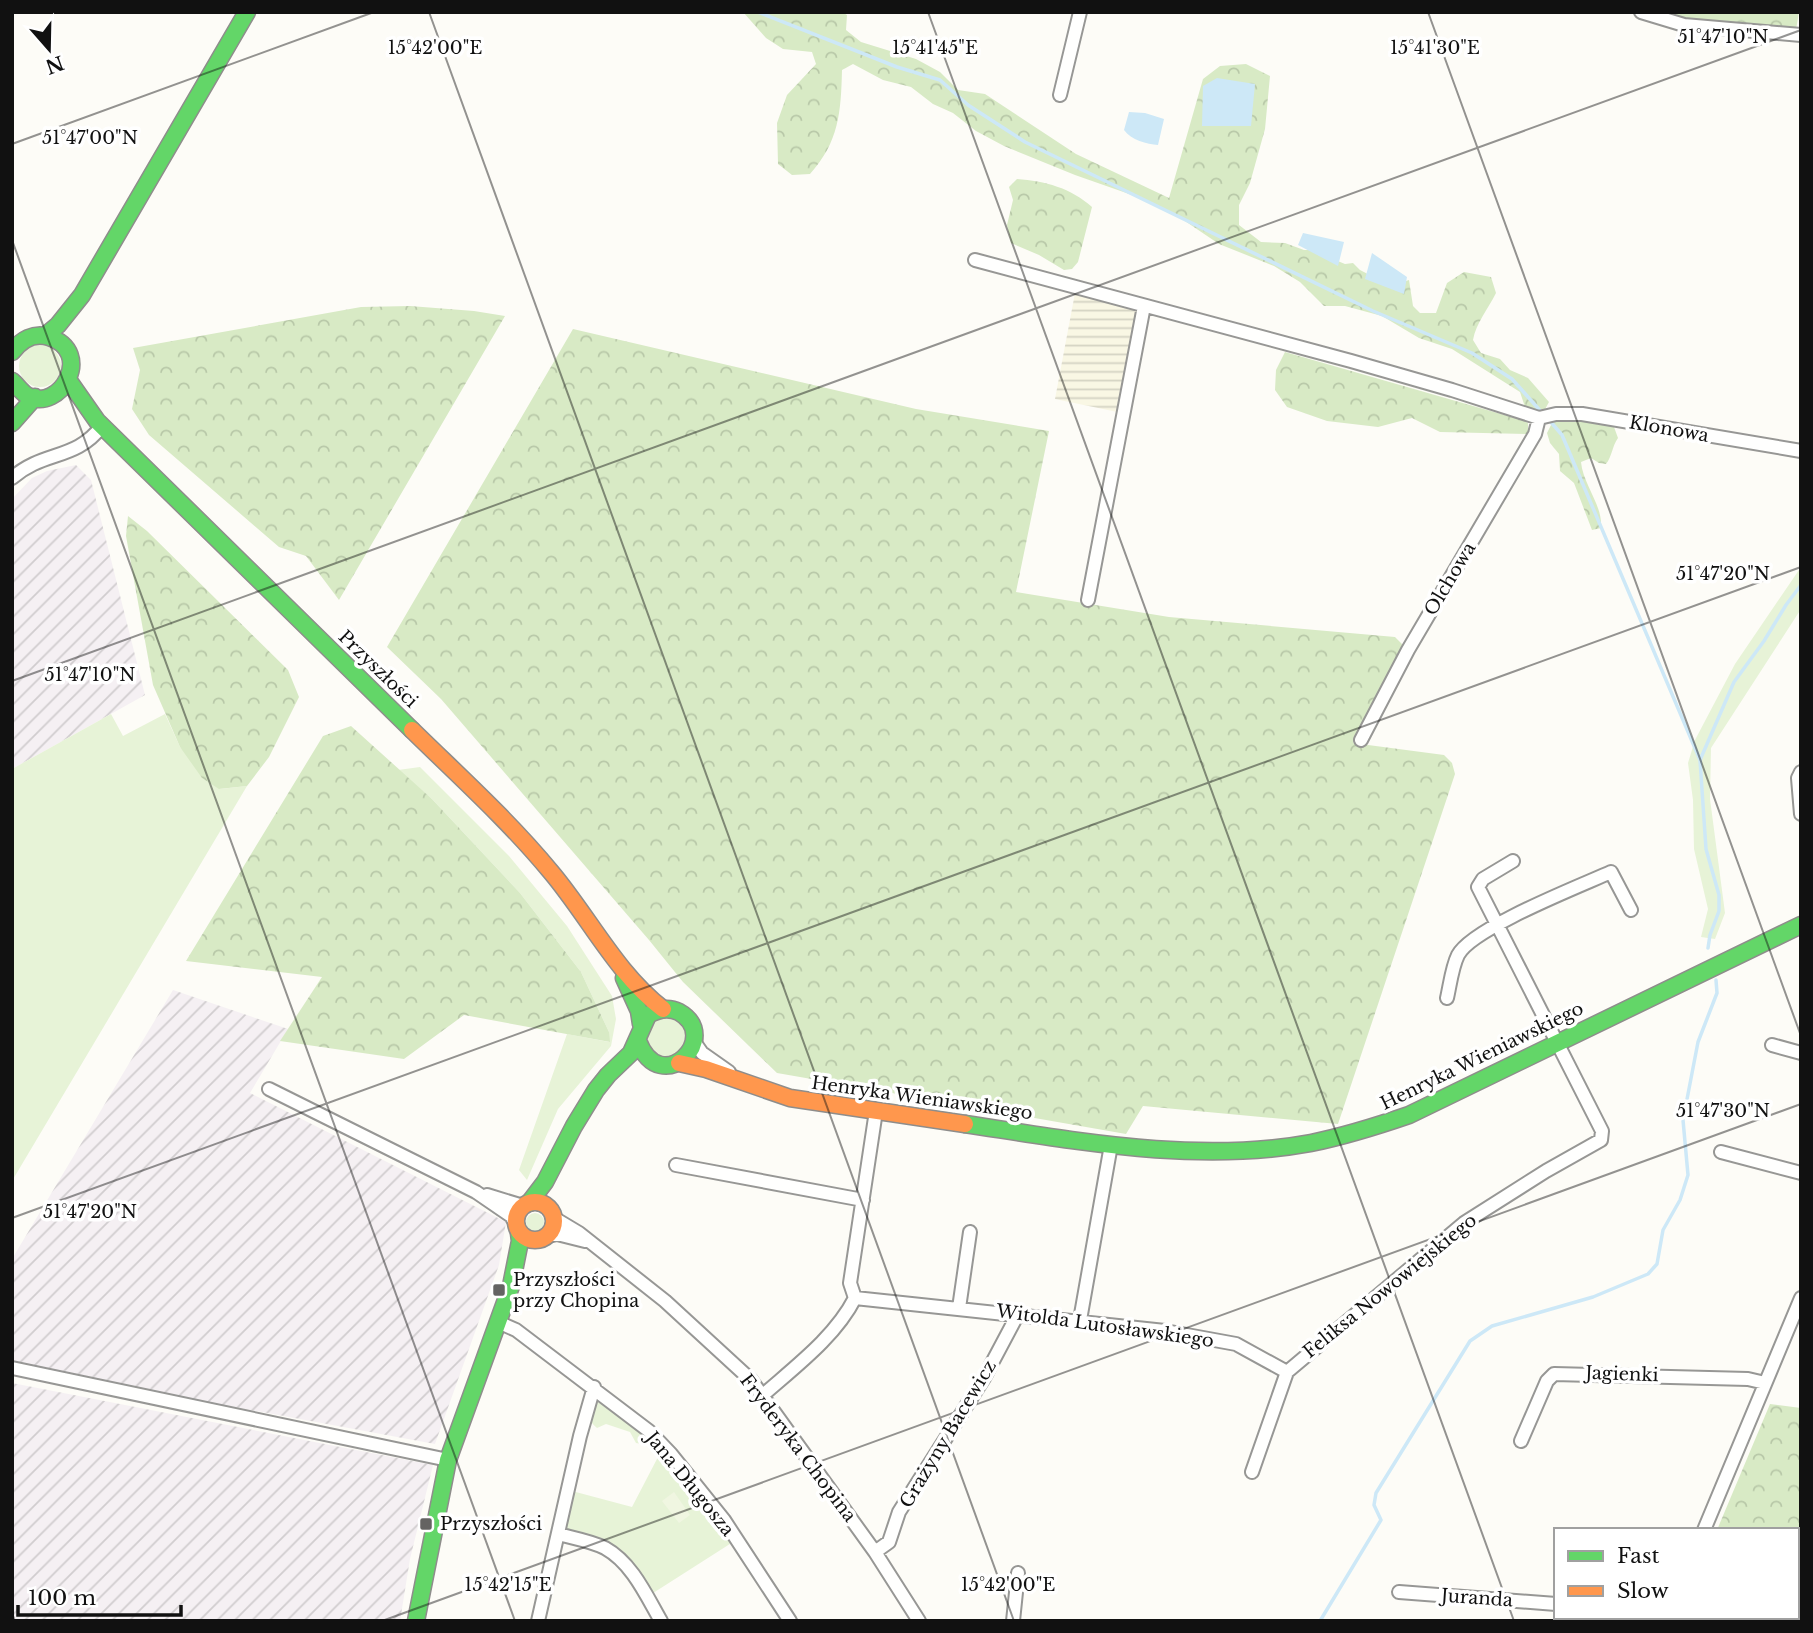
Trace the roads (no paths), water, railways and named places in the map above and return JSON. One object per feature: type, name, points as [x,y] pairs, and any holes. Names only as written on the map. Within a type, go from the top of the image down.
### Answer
[{"type":"street","points":[[46,335],[58,325],[82,295],[247,12]]},
{"type":"street","points":[[1060,95],[1080,12]]},
{"type":"street","points":[[1641,12],[1684,25],[1801,35]]},
{"type":"street","points":[[975,260],[1452,390],[1539,418]]},
{"type":"street","points":[[66,348],[82,295]]},
{"type":"street","points":[[1088,600],[1144,306]]},
{"type":"street","points":[[12,352],[19,334],[46,335],[66,348],[72,362],[69,381],[53,395],[35,397],[13,389]]},
{"type":"street","name":"Przyszłości","points":[[69,381],[100,424],[521,837],[565,888],[615,959],[653,1003],[663,1009]]},
{"type":"street","name":"Przyszłości","points":[[53,395],[100,424]]},
{"type":"street","points":[[12,423],[35,397]]},
{"type":"street","name":"Klonowa","points":[[1539,418],[1556,414],[1582,414],[1800,452]]},
{"type":"street","name":"Olchowa","points":[[1361,740],[1408,650],[1535,434],[1539,418]]},
{"type":"street","points":[[12,478],[41,459],[67,453],[84,445],[100,424]]},
{"type":"street","points":[[1801,772],[1798,778],[1801,814]]},
{"type":"street","points":[[1513,861],[1483,879],[1478,887],[1558,1041]]},
{"type":"street","points":[[1447,998],[1458,955],[1471,942],[1498,925],[1611,872],[1631,910]]},
{"type":"street","name":"Henryka Wieniawskiego","points":[[679,1063],[790,1098],[1111,1145],[1241,1151],[1304,1145],[1346,1137],[1381,1126],[1459,1092],[1558,1041],[1801,925]]},
{"type":"street","name":"Przyszłości","points":[[615,959],[639,1011],[641,1024]]},
{"type":"street","points":[[416,1621],[448,1460],[511,1286],[520,1241],[516,1217],[556,1161],[578,1120],[607,1076],[632,1052],[638,1041],[641,1024],[654,1011],[663,1009],[680,1012],[687,1017],[692,1025],[695,1043],[692,1051],[679,1063],[670,1066],[652,1063],[641,1065],[593,1098]]},
{"type":"street","points":[[638,1041],[640,1050],[652,1063]]},
{"type":"street","name":"Feliksa Nowowiejskiego","points":[[1252,1472],[1287,1372],[1464,1223],[1601,1140],[1602,1131],[1558,1041]]},
{"type":"street","name":"Henryka Wieniawskiego","points":[[695,1043],[702,1053],[746,1085]]},
{"type":"street","points":[[1772,1045],[1801,1053]]},
{"type":"street","points":[[269,1088],[476,1192],[511,1216],[518,1228],[531,1240],[544,1238]]},
{"type":"street","points":[[763,1395],[845,1317],[855,1298],[850,1283],[876,1111]]},
{"type":"street","points":[[1080,1321],[1111,1145]]},
{"type":"street","points":[[1721,1152],[1801,1173]]},
{"type":"street","points":[[511,1286],[534,1246],[552,1231],[551,1202],[556,1161]]},
{"type":"street","points":[[676,1165],[863,1200]]},
{"type":"street","points":[[476,1192],[526,1205],[540,1203],[553,1215]]},
{"type":"street","name":"Fryderyka Chopina","points":[[553,1215],[665,1301],[751,1380],[875,1552],[919,1621]]},
{"type":"street","points":[[959,1308],[970,1232]]},
{"type":"street","name":"Fryderyka Chopina","points":[[544,1238],[557,1234],[589,1241]]},
{"type":"street","name":"Witolda Lutosławskiego","points":[[855,1298],[1165,1331],[1236,1344],[1287,1372]]},
{"type":"street","points":[[1705,1528],[1801,1298]]},
{"type":"street","name":"Grażyny Bacewicz","points":[[875,1552],[889,1542],[899,1512],[984,1378],[1018,1314]]},
{"type":"street","name":"Jana Długosza","points":[[498,1322],[516,1330],[649,1431],[724,1520],[790,1621]]},
{"type":"street","points":[[12,1367],[448,1460]]},
{"type":"street","name":"Jagienki","points":[[1521,1441],[1547,1381],[1554,1374],[1561,1372],[1748,1379],[1765,1382]]},
{"type":"street","points":[[538,1621],[580,1436],[594,1387]]},
{"type":"street","points":[[558,1534],[604,1548],[622,1560],[661,1621]]},
{"type":"street","points":[[1013,1621],[1018,1573]]},
{"type":"street","name":"Juranda","points":[[1399,1592],[1554,1604]]},
{"type":"water","points":[[1217,78],[1255,84],[1251,126],[1202,126],[1203,86]]},
{"type":"water","points":[[1129,112],[1145,113],[1164,119],[1158,145],[1140,141],[1124,130]]},
{"type":"water","points":[[1303,233],[1344,242],[1338,266],[1298,245]]},
{"type":"water","points":[[1372,253],[1407,277],[1404,294],[1365,279]]},
{"type":"waterway","points":[[758,12],[897,67],[940,80],[968,105],[1025,142],[1373,311],[1472,353],[1512,379],[1544,415]]},
{"type":"waterway","points":[[1550,421],[1562,435],[1700,760]]},
{"type":"waterway","points":[[1708,948],[1719,911],[1719,895],[1706,849],[1700,760],[1734,682],[1801,585]]},
{"type":"waterway","points":[[1320,1621],[1381,1520],[1374,1505],[1376,1493],[1470,1341],[1492,1326],[1593,1297],[1648,1274],[1657,1264],[1663,1230],[1680,1200],[1688,1175],[1683,1120],[1698,1042],[1717,993],[1716,980]]},
{"type":"place","name":"Przyszłości przy Chopina","points":[[499,1290]]},
{"type":"place","name":"Przyszłości","points":[[426,1524]]}]
